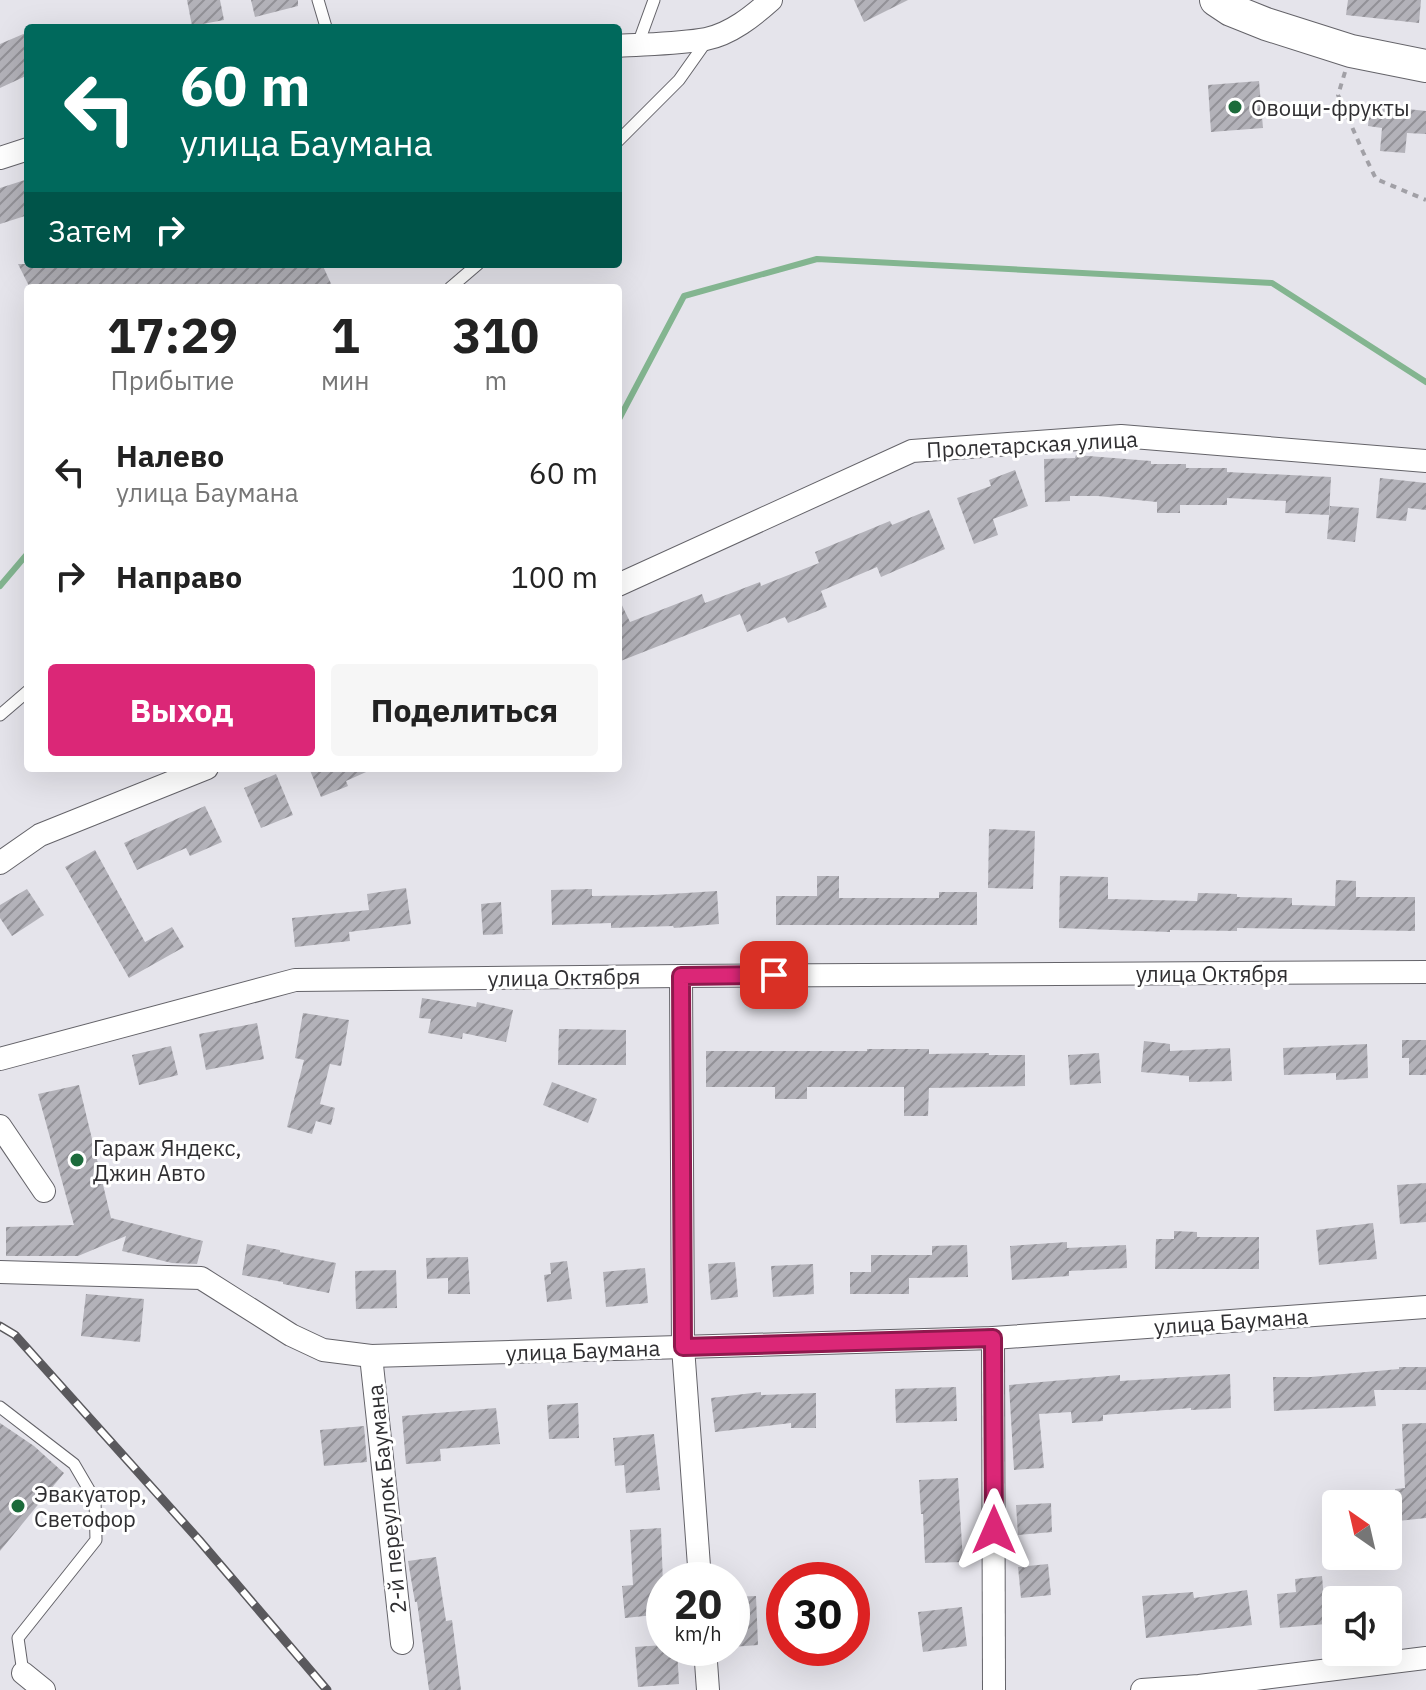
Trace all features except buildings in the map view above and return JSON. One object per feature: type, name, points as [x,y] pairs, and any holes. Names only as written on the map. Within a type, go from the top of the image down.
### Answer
[{"type":"main road","points":[[1216,0],[1231,10],[1266,24],[1351,51],[1426,66]]},
{"type":"street","points":[[628,45],[709,38],[733,29],[771,0]]},
{"type":"street","points":[[0,158],[24,150]]},
{"type":"street","name":"Пролетарская улица","points":[[622,583],[912,451],[1121,436],[1426,461]]},
{"type":"street","points":[[0,863],[40,835],[197,772]]},
{"type":"street","name":"улица Октября","points":[[0,1059],[295,980],[1426,972]]},
{"type":"street","points":[[681,976],[683,1347],[699,1562]]},
{"type":"street","points":[[0,1126],[44,1191]]},
{"type":"street","name":"улица Баумана","points":[[0,1272],[201,1278],[291,1335],[323,1350],[371,1356],[993,1338],[1426,1307]]},
{"type":"street","points":[[993,1338],[994,1690]]},
{"type":"street","name":"2-й переулок Баумана","points":[[371,1356],[402,1643]]},
{"type":"street","points":[[1142,1690],[1199,1686],[1426,1658]]},
{"type":"street","points":[[706,1666],[708,1690]]},
{"type":"street","points":[[23,1673],[44,1690]]},
{"type":"lane","points":[[318,0],[325,24]]},
{"type":"lane","points":[[628,45],[654,0]]},
{"type":"lane","points":[[622,137],[679,80],[709,38]]},
{"type":"lane","points":[[455,284],[473,268]]},
{"type":"lane","points":[[0,715],[24,694]]},
{"type":"lane","points":[[0,1407],[74,1464],[95,1500],[96,1540],[18,1638],[23,1673]]},
{"type":"path","points":[[1351,51],[1338,95],[1376,179],[1426,200]]},
{"type":"waterway","points":[[622,413],[684,296],[817,259],[1272,283],[1426,382]]},
{"type":"waterway","points":[[0,586],[24,558]]},
{"type":"railway","points":[[0,1326],[15,1335],[199,1540],[327,1690]]},
{"type":"place","name":"Овощи-фрукты","points":[[1235,107]]},
{"type":"place","name":"Гараж Яндекс, Джин Авто","points":[[77,1160]]},
{"type":"place","name":"Эвакуатор, Светофор","points":[[18,1506]]},
{"type":"route","points":[[774,975],[681,976],[683,1347],[993,1338],[994,1530]]}]
